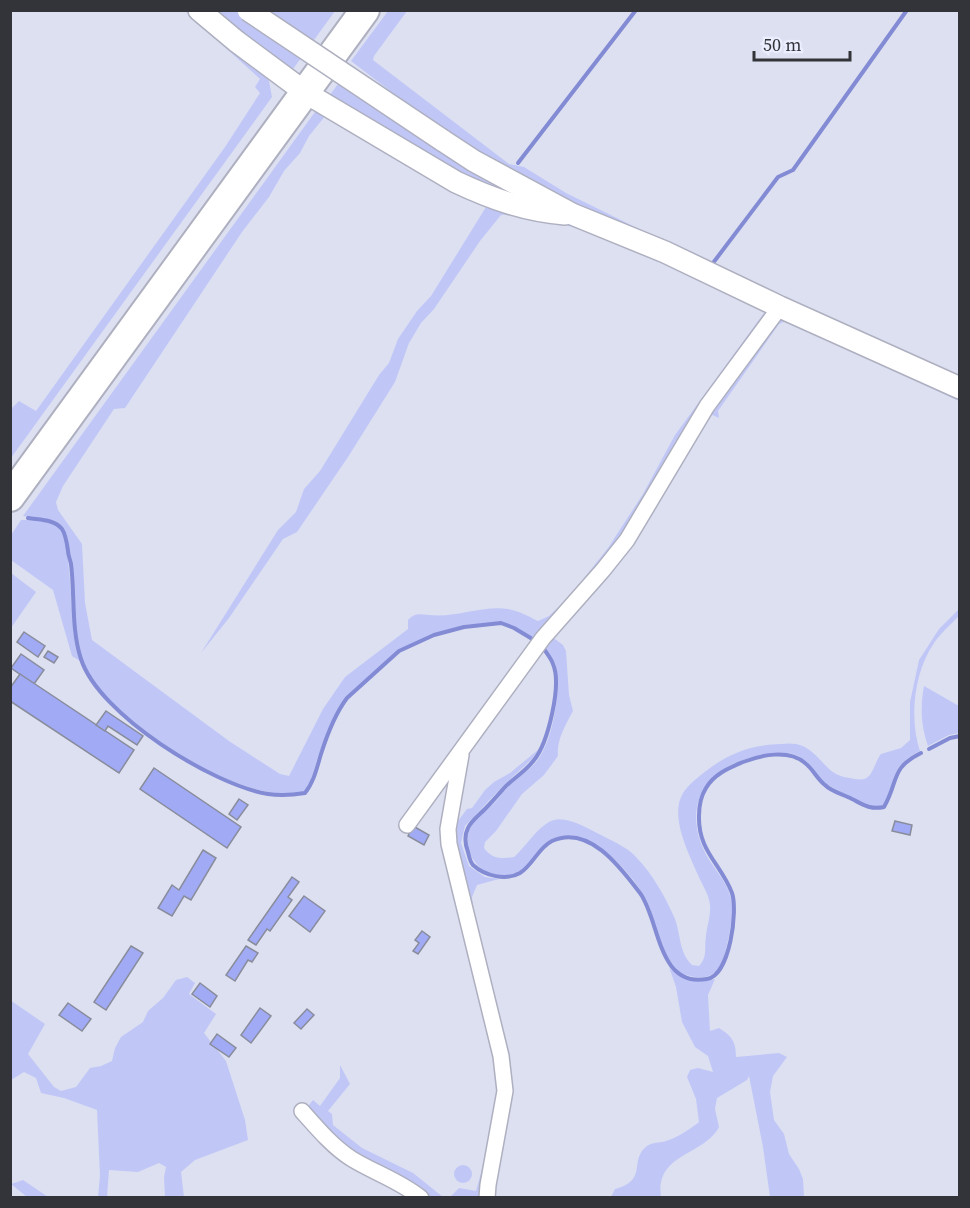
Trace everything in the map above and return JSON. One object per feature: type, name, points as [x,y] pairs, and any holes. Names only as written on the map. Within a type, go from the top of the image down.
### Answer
[{"type":"highway","points":[[10,497],[365,10]]},
{"type":"street","points":[[199,10],[236,41],[306,93],[456,182],[480,194],[521,208],[572,214]]},
{"type":"street","points":[[248,10],[474,161],[572,214],[665,252],[780,307],[960,388]]},
{"type":"street","points":[[407,825],[543,638],[627,540],[707,406],[780,307]]},
{"type":"street","points":[[462,749],[448,829],[449,844],[501,1056],[505,1091],[488,1185],[488,1197]]},
{"type":"street","points":[[302,1111],[322,1134],[351,1158],[409,1188],[421,1197]]},
{"type":"shaded area","points":[[185,11],[191,11],[266,76],[272,97],[11,458],[11,409],[19,401],[36,411],[225,147],[260,93],[255,87],[260,79]]},
{"type":"shaded area","points":[[206,11],[335,11],[288,76]]},
{"type":"shaded area","points":[[388,11],[407,11],[373,60],[509,164],[524,167],[566,193],[714,266],[577,211],[465,148],[351,61]]},
{"type":"shaded area","points":[[343,77],[530,196],[511,202],[327,99]]},
{"type":"shaded area","points":[[320,105],[418,163],[616,240],[543,220],[501,215],[480,241],[434,309],[421,323],[409,343],[395,382],[297,532],[283,539],[229,618],[201,653],[278,530],[296,512],[304,489],[320,471],[379,375],[389,363],[398,339],[417,311],[431,296],[486,207],[326,115],[242,232],[125,408],[114,409],[63,486],[56,502],[58,510],[82,544],[85,603],[92,640],[229,741],[280,774],[289,776],[323,709],[345,677],[408,629],[408,620],[413,616],[420,614],[450,615],[498,608],[516,611],[538,621],[549,616],[570,596],[608,548],[643,494],[675,435],[764,313],[764,318],[626,534],[535,639],[501,622],[464,625],[433,634],[398,650],[341,704],[330,726],[311,780],[304,792],[282,794],[245,786],[190,761],[136,724],[113,703],[95,682],[83,661],[79,648],[74,621],[71,565],[65,533],[56,522],[23,516]]},
{"type":"shaded area","points":[[781,317],[959,392],[959,401],[786,321],[779,324],[718,411],[719,418],[708,413]]},
{"type":"shaded area","points":[[21,520],[52,524],[60,529],[63,536],[68,562],[74,634],[80,661],[72,656],[53,590],[11,560],[11,535]]},
{"type":"shaded area","points":[[11,573],[36,592],[11,628]]},
{"type":"shaded area","points":[[959,609],[959,616],[937,639],[927,655],[918,681],[914,710],[920,751],[898,768],[883,805],[869,806],[825,783],[805,760],[788,753],[746,759],[717,774],[707,785],[696,813],[697,830],[706,854],[728,889],[732,912],[726,951],[719,968],[714,973],[701,977],[680,973],[661,947],[649,905],[641,890],[616,861],[597,845],[587,840],[565,836],[555,838],[542,847],[526,866],[508,875],[488,873],[473,860],[467,841],[471,827],[506,789],[535,763],[551,731],[556,704],[557,678],[553,658],[543,644],[551,636],[563,645],[566,651],[569,695],[573,711],[560,739],[558,756],[544,775],[522,794],[496,831],[485,842],[484,848],[497,857],[514,857],[543,826],[559,819],[576,823],[618,844],[636,857],[653,878],[675,919],[685,955],[692,965],[699,966],[705,955],[710,905],[679,824],[679,802],[685,790],[693,781],[723,759],[760,746],[786,743],[803,746],[810,750],[835,774],[859,779],[867,778],[881,754],[901,748],[910,740],[910,702],[919,660],[939,629]]},
{"type":"shaded area","points":[[924,686],[959,706],[959,733],[949,735],[928,746],[922,716]]},
{"type":"shaded area","points":[[539,749],[531,760],[465,826],[461,843],[469,866],[485,877],[499,879],[477,885],[472,897],[512,1079],[513,1096],[502,1137],[508,1095],[453,845],[464,752],[469,752],[461,789],[458,821],[494,782],[510,773]]},
{"type":"shaded area","points":[[669,967],[690,980],[715,979],[708,995],[710,1031],[719,1028],[730,1037],[734,1043],[736,1057],[779,1053],[787,1057],[773,1076],[770,1092],[774,1120],[784,1134],[789,1154],[803,1179],[804,1197],[770,1197],[749,1076],[747,1080],[717,1098],[715,1109],[719,1127],[712,1137],[682,1156],[665,1172],[661,1183],[661,1197],[611,1197],[615,1189],[632,1181],[639,1158],[647,1146],[675,1138],[699,1122],[696,1099],[687,1077],[690,1070],[698,1068],[713,1072],[708,1056],[695,1047],[682,1022],[676,987]]},
{"type":"shaded area","points":[[187,977],[195,983],[189,994],[216,1014],[204,1033],[226,1061],[245,1120],[248,1140],[195,1160],[181,1172],[184,1197],[165,1197],[166,1167],[159,1163],[138,1172],[109,1170],[107,1197],[98,1197],[100,1176],[97,1110],[64,1098],[41,1093],[36,1078],[24,1072],[11,1080],[10,1000],[45,1024],[28,1054],[54,1087],[61,1091],[76,1087],[90,1068],[112,1061],[121,1037],[143,1022],[148,1011],[163,998],[176,980]]},
{"type":"shaded area","points":[[340,1065],[350,1084],[328,1111],[332,1114],[333,1125],[362,1148],[413,1173],[443,1197],[428,1197],[347,1149],[306,1109],[313,1100],[320,1106],[340,1078]]},
{"type":"shaded area","points":[[496,1119],[483,1197],[449,1198],[459,1188],[476,1191]]},
{"type":"shaded area","points":[[463,1165],[469,1168],[472,1174],[469,1180],[463,1183],[457,1180],[454,1174],[457,1168]]},
{"type":"shaded area","points":[[23,1180],[48,1197],[27,1197],[11,1184]]},
{"type":"building","points":[[24,632],[45,646],[38,657],[17,642]]},
{"type":"building","points":[[48,651],[58,657],[54,663],[44,657]]},
{"type":"building","points":[[21,654],[44,670],[34,684],[11,668]]},
{"type":"building","points":[[20,674],[134,750],[119,773],[10,701],[10,688]]},
{"type":"building","points":[[106,711],[143,736],[137,745],[108,726],[105,731],[96,725]]},
{"type":"building","points":[[154,768],[241,827],[227,848],[140,789]]},
{"type":"building","points":[[239,799],[248,805],[237,820],[229,814]]},
{"type":"building","points":[[895,821],[912,825],[910,835],[892,831]]},
{"type":"building","points":[[413,826],[429,835],[424,845],[408,836]]},
{"type":"building","points":[[203,850],[216,858],[191,900],[184,896],[172,916],[158,908],[172,885],[179,890]]},
{"type":"building","points":[[292,877],[299,882],[288,897],[292,900],[270,931],[267,929],[256,945],[248,940]]},
{"type":"building","points":[[304,896],[325,911],[310,932],[289,916]]},
{"type":"building","points":[[422,931],[430,937],[418,954],[413,951],[419,943],[415,940]]},
{"type":"building","points":[[131,946],[143,953],[106,1010],[94,1002]]},
{"type":"building","points":[[246,946],[258,953],[252,962],[248,960],[235,981],[226,975]]},
{"type":"building","points":[[200,983],[217,996],[210,1007],[192,994]]},
{"type":"building","points":[[68,1003],[91,1019],[82,1031],[59,1015]]},
{"type":"building","points":[[260,1008],[271,1016],[251,1043],[241,1035]]},
{"type":"building","points":[[307,1009],[314,1015],[301,1029],[294,1023]]},
{"type":"building","points":[[217,1034],[236,1048],[229,1057],[210,1044]]},
{"type":"waterway","points":[[518,163],[636,10]]},
{"type":"waterway","points":[[713,263],[778,177],[793,170],[907,10]]},
{"type":"waterway","points":[[28,518],[51,522],[63,531],[71,564],[74,624],[81,659],[92,681],[110,702],[134,724],[189,762],[245,788],[268,794],[305,793],[313,779],[332,725],[343,704],[399,651],[434,635],[464,627],[501,623],[534,640]]},
{"type":"waterway","points":[[543,647],[553,664],[556,685],[549,728],[531,764],[505,787],[469,825],[465,840],[470,861],[483,872],[508,877],[525,870],[543,848],[552,841],[566,837],[579,838],[591,843],[614,861],[640,893],[647,905],[662,950],[669,963],[678,973],[691,979],[707,979],[715,975],[727,955],[733,927],[732,893],[706,848],[700,828],[701,801],[704,791],[713,779],[727,769],[750,759],[775,755],[791,756],[805,763],[822,783],[831,789],[867,806],[879,808],[884,807],[904,764],[921,753]]},
{"type":"waterway","points":[[929,749],[950,738],[960,736]]}]
